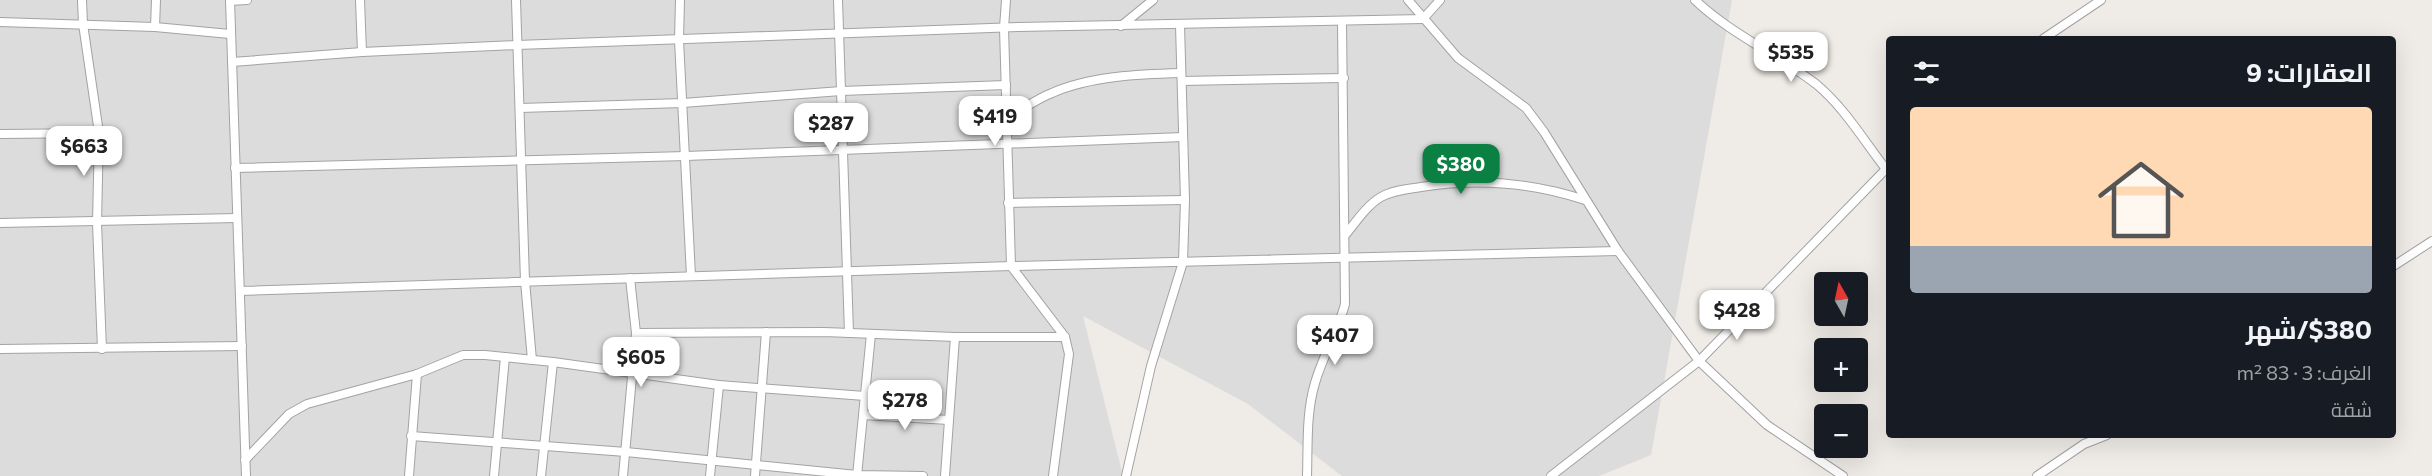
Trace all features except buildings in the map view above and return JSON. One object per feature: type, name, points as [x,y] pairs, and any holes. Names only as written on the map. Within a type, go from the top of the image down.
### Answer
[{"type":"street","points":[[82,0],[83,24],[99,133],[97,223],[102,349]]},
{"type":"street","points":[[155,27],[156,0]]},
{"type":"street","points":[[246,476],[230,1],[247,0]]},
{"type":"street","points":[[360,0],[362,52]]},
{"type":"street","points":[[516,0],[525,281],[532,360]]},
{"type":"street","points":[[680,0],[679,40],[691,276]]},
{"type":"street","points":[[838,0],[849,333]]},
{"type":"street","points":[[1006,0],[1004,28],[1011,266],[1065,337],[1068,364],[1053,476]]},
{"type":"street","points":[[1120,26],[1153,0]]},
{"type":"street","points":[[1408,0],[1458,58],[1526,108],[1544,132],[1618,251],[1699,361],[1767,425],[1843,476]]},
{"type":"street","points":[[232,62],[362,52],[517,45],[1004,28],[1423,19],[1440,0]]},
{"type":"street","points":[[1695,0],[1713,17],[1816,85],[1838,105],[1886,167]]},
{"type":"street","points":[[2047,36],[2101,0]]},
{"type":"street","points":[[0,22],[155,27],[230,34]]},
{"type":"street","points":[[1307,476],[1307,430],[1310,402],[1324,359],[1340,325],[1345,304],[1342,22]]},
{"type":"street","points":[[1126,476],[1151,366],[1184,262],[1185,200],[1180,24]]},
{"type":"street","points":[[1007,118],[1039,99],[1067,87],[1139,75],[1344,78]]},
{"type":"street","points":[[519,108],[683,103],[841,91],[1006,85]]},
{"type":"street","points":[[0,134],[99,133]]},
{"type":"street","points":[[235,168],[686,156],[1183,138]]},
{"type":"street","points":[[1551,476],[1619,426],[1699,361],[1886,169]]},
{"type":"street","points":[[1346,234],[1380,197],[1402,190],[1453,182],[1488,182],[1537,187],[1586,200]]},
{"type":"street","points":[[1008,203],[1185,200]]},
{"type":"street","points":[[0,223],[97,223],[237,218]]},
{"type":"street","points":[[2396,264],[2432,241]]},
{"type":"street","points":[[240,291],[1011,266],[1618,251]]},
{"type":"street","points":[[623,476],[636,333],[630,278]]},
{"type":"street","points":[[636,333],[766,332],[955,337],[1065,337]]},
{"type":"street","points":[[754,476],[766,332]]},
{"type":"street","points":[[857,476],[871,334]]},
{"type":"street","points":[[945,476],[955,337]]},
{"type":"street","points":[[0,349],[242,346]]},
{"type":"street","points":[[245,460],[289,414],[306,404],[417,374],[463,355],[553,362],[719,385],[865,396]]},
{"type":"street","points":[[494,476],[506,357]]},
{"type":"street","points":[[541,476],[553,362]]},
{"type":"street","points":[[409,476],[417,374]]},
{"type":"street","points":[[710,476],[719,385]]},
{"type":"street","points":[[863,415],[949,420]]},
{"type":"street","points":[[411,436],[626,452],[857,476],[923,476]]},
{"type":"street","points":[[2037,476],[2084,444],[2099,438]]},
{"type":"shaded area","points":[[0,0],[1732,0],[1651,455],[1599,476],[1342,476],[1248,404],[1083,316],[1123,476],[0,476]]}]
